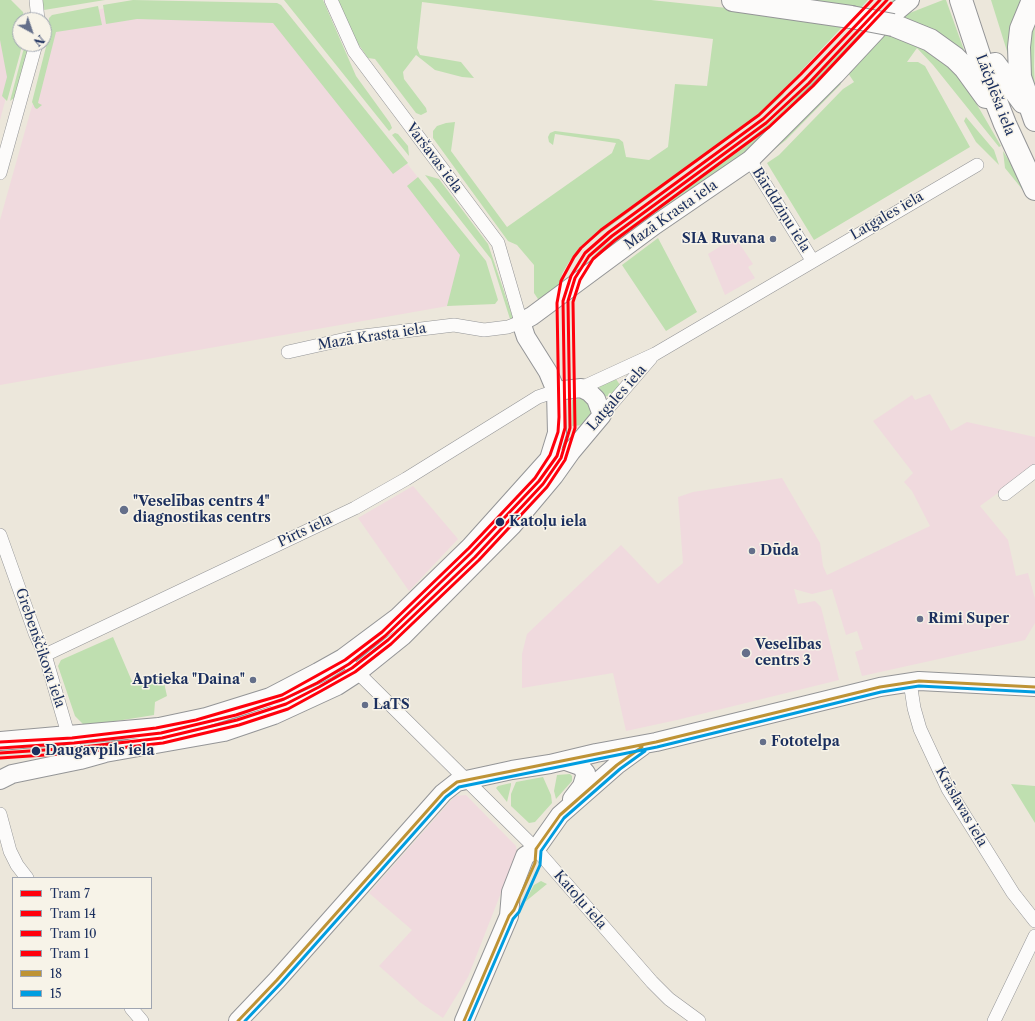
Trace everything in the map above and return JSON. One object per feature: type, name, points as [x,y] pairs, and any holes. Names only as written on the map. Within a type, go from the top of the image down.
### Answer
[{"type":"highway","points":[[733,0],[888,23],[930,40],[955,58],[965,68],[1005,124]]},
{"type":"highway","name":"Lāčplēša iela","points":[[961,0],[985,73],[1005,124],[1035,189]]},
{"type":"highway","name":"Lāčplēša iela","points":[[976,0],[995,64],[1035,160]]},
{"type":"highway","points":[[1033,0],[1020,29],[1019,47],[1020,77],[1034,118]]},
{"type":"highway","points":[[995,64],[1034,118]]},
{"type":"street","points":[[36,0],[37,12]]},
{"type":"street","name":"Varšavas iela","points":[[331,0],[354,51],[498,243],[521,322]]},
{"type":"street","name":"Mazā Krasta iela","points":[[288,352],[369,336],[454,325],[484,330],[508,327],[532,316],[655,225],[750,160],[910,0]]},
{"type":"street","points":[[0,174],[34,52]]},
{"type":"street","name":"Bārddziņu iela","points":[[750,160],[812,260]]},
{"type":"street","name":"Latgales iela","points":[[556,391],[581,388],[654,354],[976,165]]},
{"type":"street","points":[[0,741],[159,727],[206,717],[270,697],[343,658],[413,603],[470,547],[549,459],[554,446],[557,433],[556,391],[548,372],[526,337],[521,322]]},
{"type":"street","name":"Latgales iela","points":[[0,780],[16,773],[80,760],[105,753],[224,732],[274,715],[337,686],[357,673],[403,636],[512,526],[554,476],[571,452],[654,354]]},
{"type":"street","points":[[581,388],[589,392],[596,399],[602,415]]},
{"type":"street","name":"Pirts iela","points":[[45,655],[355,508],[406,479],[538,396],[556,391]]},
{"type":"street","points":[[1005,494],[1035,471]]},
{"type":"street","name":"Grebenščikova iela","points":[[0,534],[35,632],[45,655],[68,734],[80,760]]},
{"type":"street","name":"Katoļu iela","points":[[343,658],[467,779],[536,849],[652,982],[669,999],[699,1021]]},
{"type":"street","points":[[238,1021],[277,980],[452,784],[467,779],[566,761],[596,753],[646,744],[850,694],[910,682],[950,682],[1035,687]]},
{"type":"street","name":"Krāslavas iela","points":[[910,682],[914,708],[920,729],[948,789],[1013,893],[1035,921]]},
{"type":"street","points":[[560,815],[617,766],[646,744]]},
{"type":"street","points":[[464,1021],[509,916],[514,910],[535,863],[536,849],[582,786],[586,773],[580,766],[566,761]]},
{"type":"street","points":[[0,814],[10,851],[17,865],[26,877]]},
{"type":"street","points":[[994,1021],[1035,936]]},
{"type":"street","points":[[132,1009],[142,1021]]},
{"type":"shaded area","points":[[134,3],[282,6],[485,262],[459,304],[0,385],[0,220],[47,52],[52,52],[52,35],[57,17]]},
{"type":"shaded area","points":[[0,19],[12,75],[0,120]]},
{"type":"shaded area","points":[[735,237],[753,264],[748,267],[755,278],[725,295],[708,254]]},
{"type":"shaded area","points":[[930,394],[951,431],[967,422],[1035,437],[1035,466],[980,506],[1008,540],[1016,576],[1028,573],[1035,599],[1035,623],[1025,640],[862,676],[855,652],[863,649],[857,631],[846,635],[832,589],[812,594],[794,589],[798,604],[815,601],[821,607],[839,680],[626,731],[613,673],[522,688],[522,654],[527,634],[621,545],[658,584],[683,563],[678,497],[693,492],[782,478],[820,543],[823,566],[827,575],[930,526],[912,491],[904,482],[913,473],[873,421],[912,395],[915,400]]},
{"type":"shaded area","points":[[413,486],[458,539],[409,591],[358,518]]},
{"type":"shaded area","points":[[466,795],[516,846],[517,852],[468,977],[443,1018],[421,1003],[379,966],[412,930],[369,893],[455,796]]},
{"type":"green space","points":[[0,0],[11,0],[23,12],[12,12],[12,52],[20,52],[7,101],[2,96],[7,77],[0,40]]},
{"type":"green space","points":[[42,0],[105,0],[44,10]]},
{"type":"green space","points":[[133,0],[277,3],[281,5],[408,163],[393,174],[273,23],[137,19],[106,24],[103,5]]},
{"type":"green space","points":[[284,0],[323,0],[356,76],[390,123],[392,128],[389,131]]},
{"type":"green space","points":[[338,0],[651,0],[727,8],[844,25],[790,83],[783,95],[762,114],[586,244],[569,262],[562,274],[559,288],[544,299],[538,299],[534,293],[534,265],[517,245],[508,241],[433,138],[433,131],[437,126],[455,122],[451,151],[507,227],[612,153],[616,143],[555,134],[553,145],[549,142],[548,137],[550,133],[555,131],[619,139],[623,142],[626,157],[649,160],[668,147],[675,84],[707,86],[713,39],[422,2],[417,48],[420,55],[461,62],[474,78],[462,77],[435,70],[416,55],[403,72],[404,79],[426,108],[427,112],[421,115],[416,113],[375,59],[368,58],[352,35]]},
{"type":"green space","points":[[788,0],[868,0],[859,10]]},
{"type":"green space","points":[[893,0],[899,0],[742,156],[716,172],[583,268],[601,248],[746,143],[775,118]]},
{"type":"green space","points":[[946,0],[964,50],[962,52],[899,20],[902,16]]},
{"type":"green space","points":[[991,0],[1024,0],[1016,80]]},
{"type":"green space","points":[[98,6],[102,25],[56,32],[52,48],[52,15]]},
{"type":"green space","points":[[1035,17],[1035,93],[1031,82],[1027,48]]},
{"type":"green space","points":[[886,32],[936,55],[954,69],[965,84],[1001,146],[999,147],[933,65],[917,48],[907,62],[918,62],[925,66],[970,147],[814,240],[767,163],[779,155],[843,89],[854,82],[848,73]]},
{"type":"green space","points":[[23,52],[27,52],[14,98],[10,101]]},
{"type":"green space","points":[[45,52],[51,52],[38,103],[42,105],[37,109],[32,102]]},
{"type":"green space","points":[[839,81],[841,84],[786,140],[762,159]]},
{"type":"green space","points":[[966,117],[994,150],[999,165],[976,142],[964,121]]},
{"type":"green space","points":[[395,133],[398,134],[408,146],[409,156],[392,135]]},
{"type":"green space","points":[[1003,151],[1025,188],[1022,189],[1005,168]]},
{"type":"green space","points":[[425,175],[439,179],[488,244],[513,318],[510,319],[491,259]]},
{"type":"green space","points":[[418,177],[486,261],[498,300],[495,304],[447,306],[460,255],[407,186]]},
{"type":"green space","points":[[658,238],[697,312],[666,331],[622,265]]},
{"type":"green space","points":[[616,379],[620,385],[612,397],[604,396],[599,387]]},
{"type":"green space","points":[[583,398],[587,400],[591,410],[590,419],[584,425],[572,426],[572,400]]},
{"type":"green space","points":[[113,637],[134,686],[162,674],[167,696],[155,702],[154,715],[85,726],[75,716],[58,666],[61,660]]},
{"type":"green space","points":[[570,774],[572,776],[572,781],[556,799],[554,791],[557,775]]},
{"type":"green space","points":[[543,777],[551,795],[552,803],[535,822],[529,823],[511,806],[511,794],[516,782]]},
{"type":"green space","points":[[511,783],[507,802],[496,788],[498,786]]},
{"type":"green space","points":[[1011,784],[1035,786],[1035,823]]},
{"type":"green space","points":[[541,881],[547,884],[525,902],[534,885]]},
{"type":"tram line","name":"1","points":[[0,742],[72,738],[156,728],[196,720],[282,695],[345,660],[382,632],[469,548],[535,478],[550,455],[558,432],[559,417],[557,303],[561,281],[574,257],[581,248],[601,230],[759,115],[801,74],[872,0]]},
{"type":"tram line","name":"10","points":[[0,748],[74,743],[161,733],[236,715],[284,699],[317,683],[349,664],[385,636],[471,553],[539,481],[557,456],[565,428],[563,301],[571,276],[585,253],[609,232],[763,119],[805,79],[880,0]]},
{"type":"tram line","name":"7","points":[[0,753],[74,748],[162,738],[237,720],[286,704],[319,687],[352,668],[388,640],[475,557],[543,484],[561,458],[570,428],[568,301],[575,278],[589,256],[612,236],[766,123],[809,83],[887,0]]},
{"type":"tram line","name":"14","points":[[0,758],[75,753],[163,743],[239,725],[288,709],[355,672],[391,644],[479,560],[547,487],[565,460],[575,428],[573,302],[580,280],[593,259],[615,240],[769,127],[813,86],[891,3]]},
{"type":"transit line","name":"18","points":[[238,1021],[277,980],[443,793],[457,782],[656,742],[880,687],[919,681],[1035,687]]},
{"type":"transit line","name":"15","points":[[245,1021],[281,983],[446,797],[459,787],[657,747],[881,692],[919,686],[1035,692]]},
{"type":"transit line","name":"18","points":[[464,1021],[509,916],[514,910],[535,863],[536,849],[560,815],[617,765],[642,747]]},
{"type":"transit line","name":"15","points":[[469,1021],[513,919],[519,912],[540,865],[541,851],[564,818],[620,769],[645,751]]},
{"type":"place","name":"SIA Ruvana","points":[[773,239]]},
{"type":"place","name":"\"Veselības centrs 4\" diagnostikas centrs","points":[[124,510]]},
{"type":"place","name":"Katoļu iela","points":[[500,522]]},
{"type":"place","name":"Dūda","points":[[752,551]]},
{"type":"place","name":"Rimi Super","points":[[920,619]]},
{"type":"place","name":"Veselības centrs 3","points":[[746,653]]},
{"type":"place","name":"Aptieka \"Daina\"","points":[[253,680]]},
{"type":"place","name":"LaTS","points":[[365,705]]},
{"type":"place","name":"Fototelpa","points":[[763,742]]},
{"type":"place","name":"Daugavpils iela","points":[[36,751]]}]
